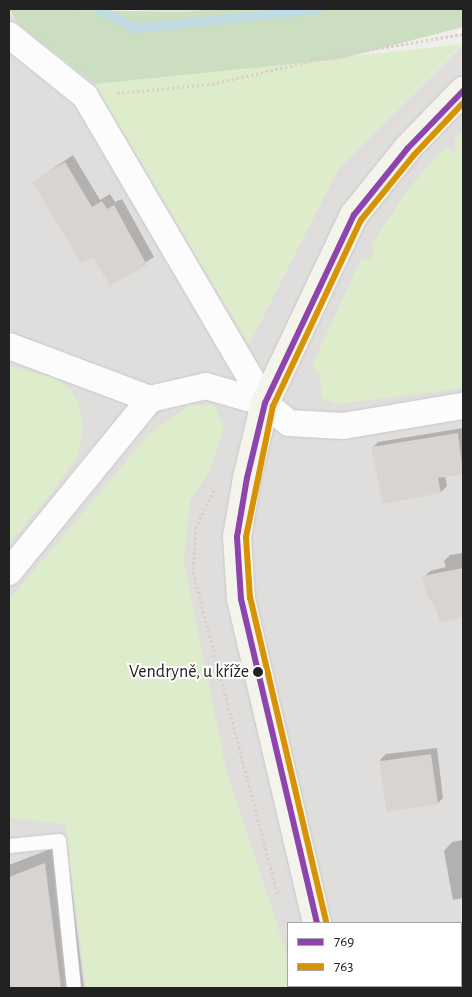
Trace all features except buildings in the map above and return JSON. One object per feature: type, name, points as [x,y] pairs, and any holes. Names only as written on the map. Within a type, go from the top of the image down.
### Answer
[{"type":"street","points":[[9,35],[85,96],[264,402],[289,423],[342,426],[463,406]]},
{"type":"street","points":[[317,922],[241,599],[237,537],[264,402],[354,215],[407,149],[463,91]]},
{"type":"street","points":[[9,346],[150,398],[206,386],[264,402]]},
{"type":"street","points":[[9,572],[150,398]]},
{"type":"lane","points":[[9,846],[59,841],[74,988]]},
{"type":"path","points":[[85,96],[212,84],[332,56],[463,34]]},
{"type":"shaded area","points":[[9,12],[18,24],[95,84],[249,344],[338,169],[463,45],[463,988],[9,988]]},
{"type":"green space","points":[[9,9],[187,12],[210,9],[463,9],[463,27],[340,59],[95,84],[18,24]]},
{"type":"green space","points":[[110,9],[210,9],[187,12]]},
{"type":"green space","points":[[463,44],[338,169],[249,344],[95,84]]},
{"type":"green space","points":[[463,131],[463,388],[337,404],[322,398],[320,375],[312,366],[360,261],[374,257],[371,245],[409,188],[445,147],[455,152],[455,138]]},
{"type":"green space","points":[[9,366],[56,378],[71,390],[79,405],[83,428],[78,455],[54,490],[9,544]]},
{"type":"green space","points":[[190,405],[214,405],[224,428],[210,470],[190,501],[184,562],[226,769],[286,952],[287,987],[294,988],[86,988],[65,824],[9,818],[9,600],[150,433]]},
{"type":"waterway","points":[[98,9],[135,28],[318,9]]},
{"type":"transit line","name":"769","points":[[317,922],[241,599],[237,537],[247,478],[265,403],[354,215],[407,149],[463,91]]},
{"type":"transit line","name":"763","points":[[326,921],[250,598],[246,537],[273,406],[361,220],[414,155],[463,103]]},
{"type":"place","name":"Vendryně, u kříže","points":[[258,672]]}]
